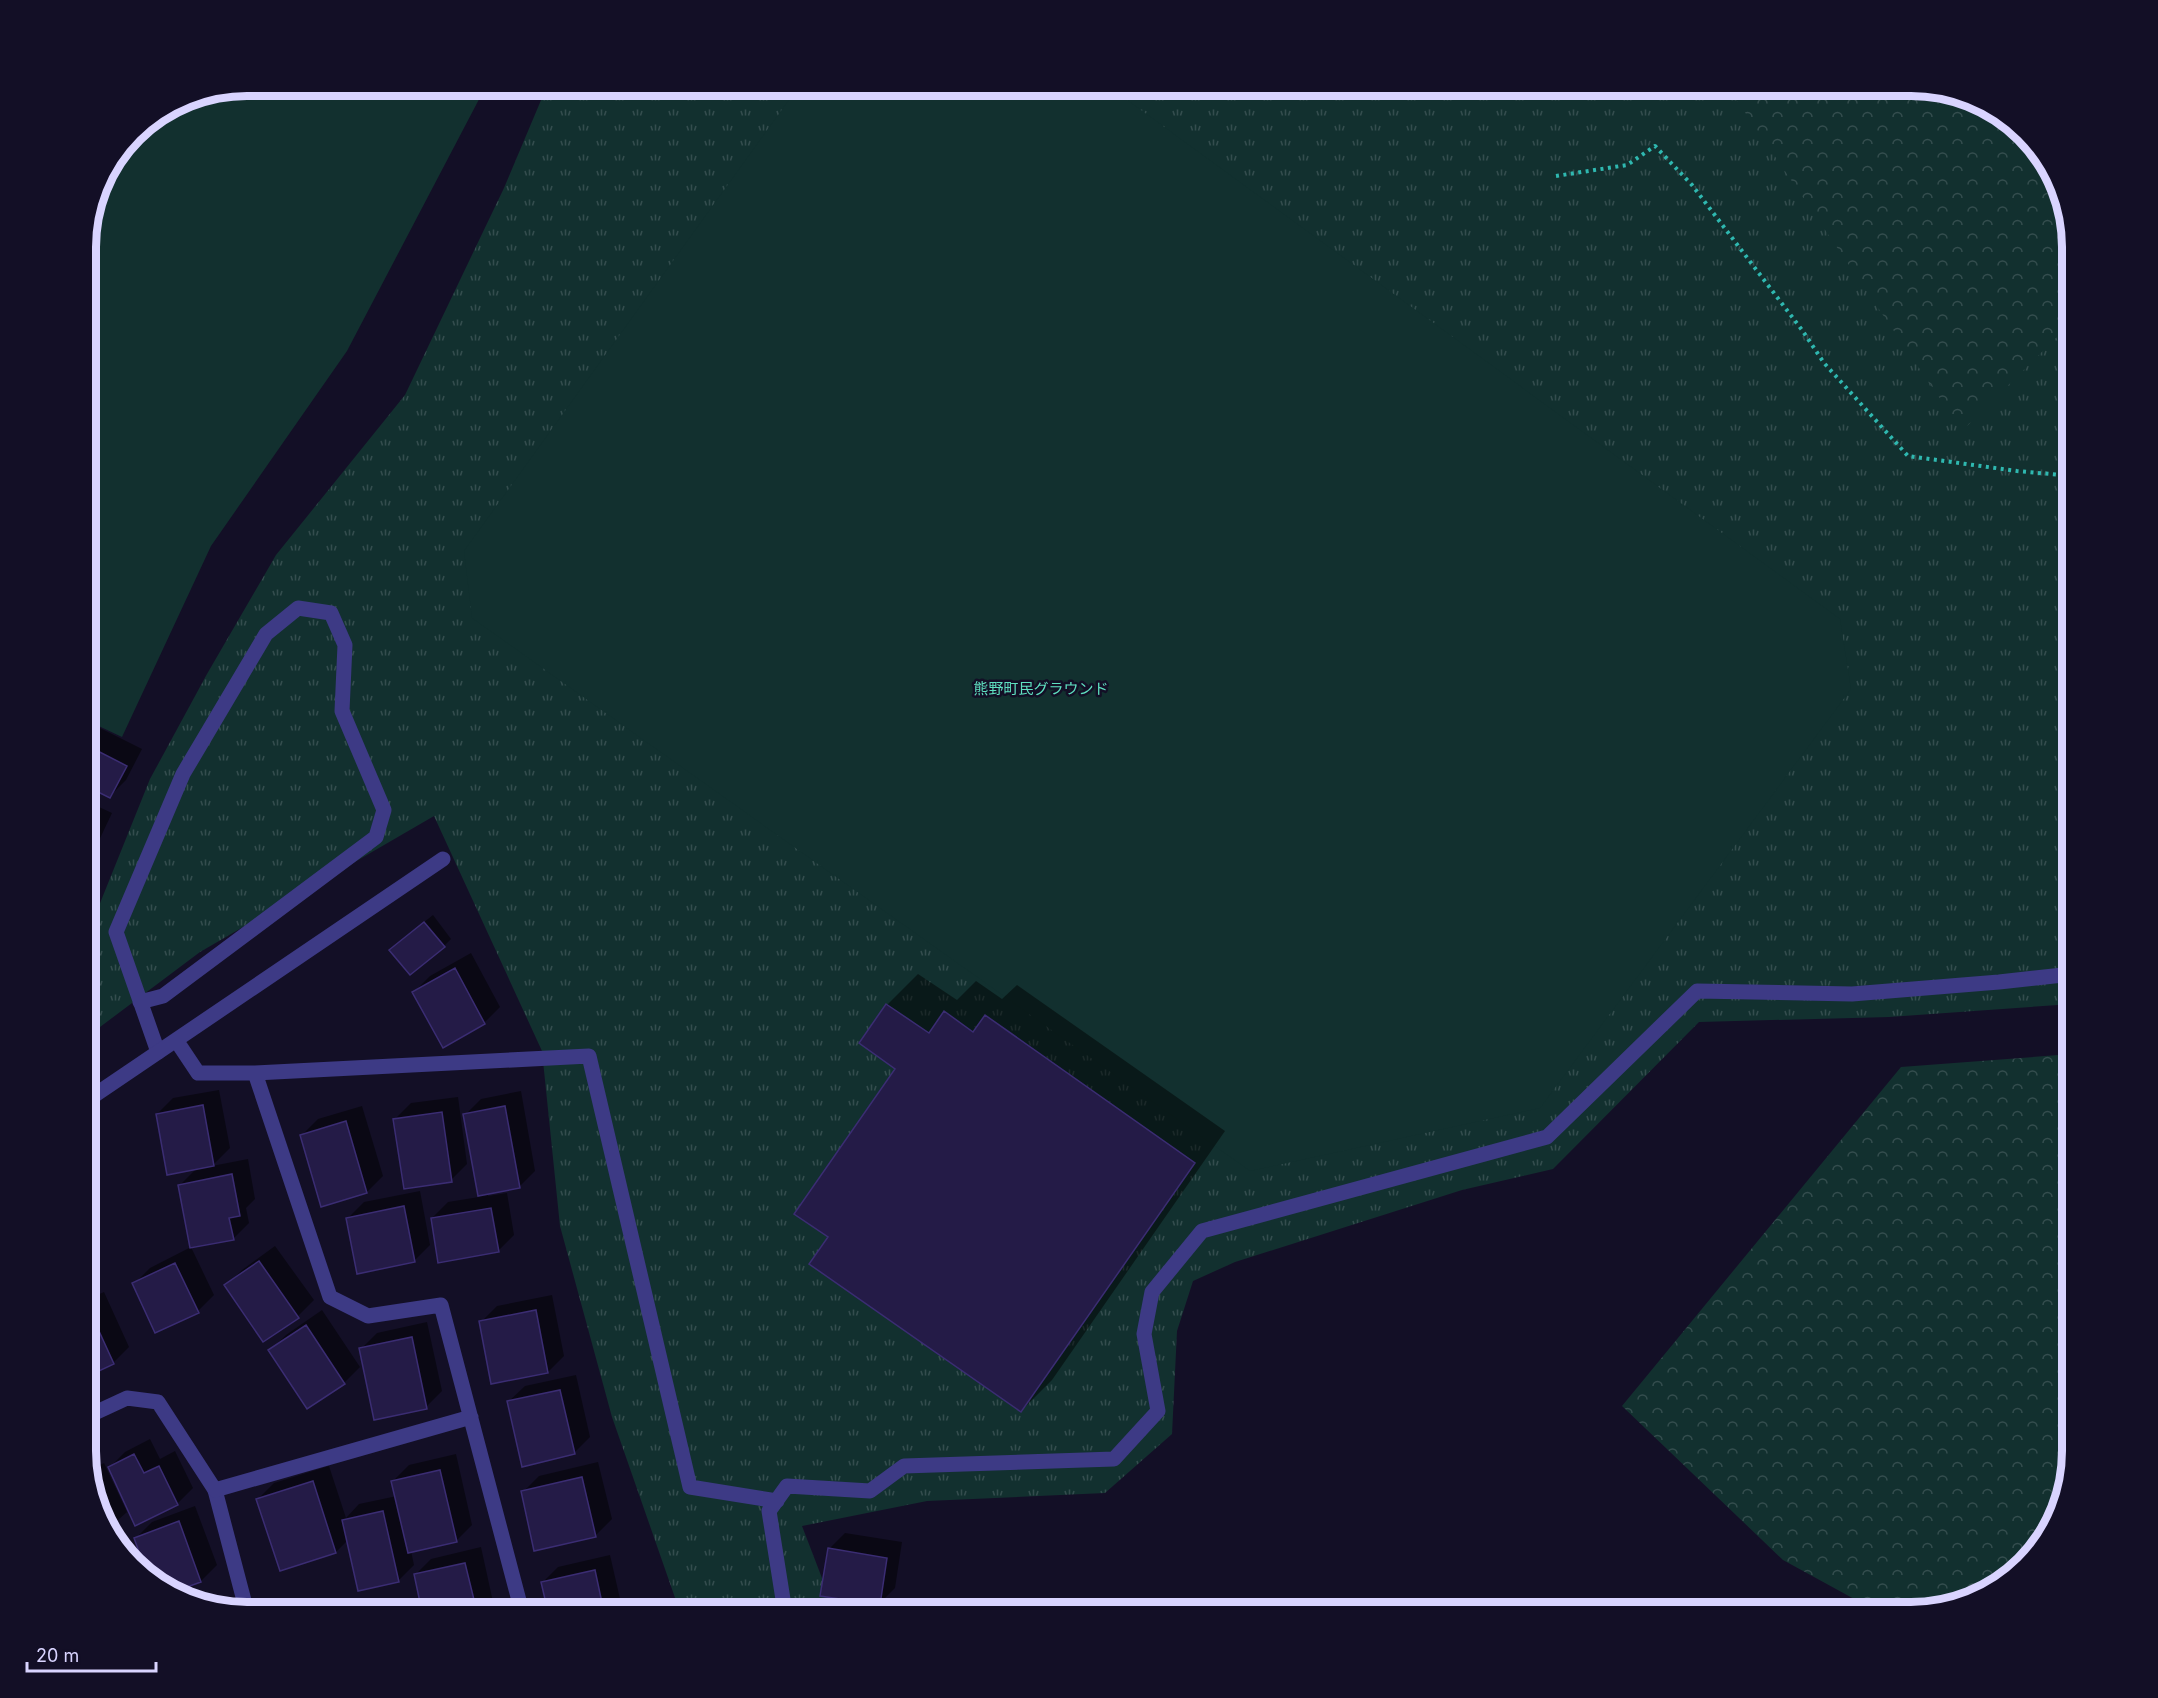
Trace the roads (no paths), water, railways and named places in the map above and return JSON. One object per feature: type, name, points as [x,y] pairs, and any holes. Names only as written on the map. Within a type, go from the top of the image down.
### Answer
[{"type":"street","points":[[140,1002],[163,996],[376,837],[384,810],[342,711],[345,645],[331,613],[298,608],[266,634],[183,774],[116,932],[140,1002],[158,1052]]},
{"type":"street","points":[[96,1094],[443,859]]},
{"type":"street","points":[[783,1602],[769,1511],[787,1486],[870,1491],[904,1466],[1114,1459],[1158,1411],[1144,1334],[1152,1292],[1202,1231],[1547,1137],[1697,991],[1852,994],[2062,975]]},
{"type":"street","points":[[176,1040],[198,1073],[255,1073],[589,1056],[690,1486],[777,1501]]},
{"type":"street","points":[[255,1073],[330,1297],[368,1316],[441,1305],[519,1602]]},
{"type":"street","points":[[96,1412],[127,1398],[158,1402],[215,1490],[244,1602]]},
{"type":"street","points":[[215,1490],[471,1417]]},
{"type":"park label","name":"熊野町民グラウンド","points":[[1041,689]]}]
